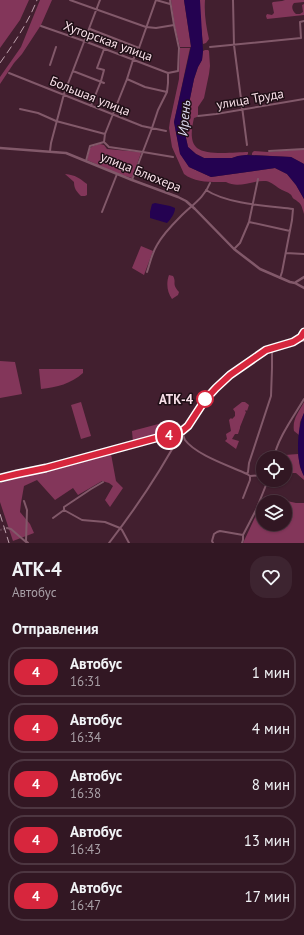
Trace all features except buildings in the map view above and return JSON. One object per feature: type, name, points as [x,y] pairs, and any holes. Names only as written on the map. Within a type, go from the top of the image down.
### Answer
[{"type":"main road","points":[[0,478],[120,449],[182,431],[188,426],[205,400],[230,375],[266,350],[293,342],[301,337],[304,332]]},
{"type":"street","points":[[70,0],[146,27],[156,28],[174,25]]},
{"type":"street","points":[[50,151],[56,121],[64,94],[100,0]]},
{"type":"street","points":[[86,161],[90,146],[104,142],[105,134],[156,0],[170,4]]},
{"type":"street","points":[[132,180],[144,152],[158,110],[167,92],[168,73],[178,71],[180,48],[170,0]]},
{"type":"street","points":[[233,0],[234,44],[247,145]]},
{"type":"street","points":[[210,47],[301,38],[300,22],[304,21]]},
{"type":"street","name":"Хуторская улица","points":[[41,26],[168,73]]},
{"type":"street","points":[[90,29],[139,48]]},
{"type":"street","points":[[50,65],[56,47]]},
{"type":"street","points":[[92,106],[104,70],[97,68],[104,49]]},
{"type":"street","points":[[73,71],[104,83]]},
{"type":"street","name":"Большая улица","points":[[9,73],[142,126],[166,131]]},
{"type":"street","points":[[127,79],[145,87],[167,92]]},
{"type":"street","name":"улица Труда","points":[[198,116],[304,99]]},
{"type":"street","points":[[20,109],[38,113],[56,121],[105,134]]},
{"type":"street","name":"улица Блюхера","points":[[104,142],[109,147],[173,157]]},
{"type":"street","name":"улица Блюхера","points":[[0,148],[66,152],[117,174],[178,197],[192,206],[234,249],[260,269],[304,288]]},
{"type":"street","points":[[269,151],[304,148]]},
{"type":"street","points":[[102,212],[117,174]]},
{"type":"street","points":[[234,249],[240,244],[249,222],[258,179]]},
{"type":"street","points":[[147,272],[157,245],[172,224],[192,206],[210,183]]},
{"type":"street","points":[[206,190],[212,194],[227,199],[293,209],[286,253],[280,278]]},
{"type":"street","points":[[249,222],[290,231]]},
{"type":"street","points":[[286,253],[304,254]]},
{"type":"street","points":[[295,283],[304,277]]},
{"type":"street","points":[[296,340],[304,341]]},
{"type":"street","points":[[247,474],[271,396],[271,348]]},
{"type":"street","points":[[275,451],[280,440],[304,399]]},
{"type":"street","points":[[182,431],[185,440],[192,448],[203,455],[250,476],[256,476]]},
{"type":"street","points":[[109,543],[168,458],[182,431]]},
{"type":"street","points":[[243,498],[250,480],[250,476]]},
{"type":"street","points":[[53,518],[64,510],[64,507],[91,488],[103,482]]},
{"type":"street","points":[[242,543],[243,535],[256,510],[265,487]]},
{"type":"street","points":[[24,501],[27,510],[27,543]]},
{"type":"street","points":[[64,510],[82,520],[105,522],[120,528],[129,543]]},
{"type":"street","points":[[7,528],[11,529],[27,543]]},
{"type":"street","points":[[213,543],[212,541],[214,534],[220,531],[243,535]]},
{"type":"shaded area","points":[[0,0],[29,0],[20,20],[0,48]]},
{"type":"shaded area","points":[[40,0],[52,0],[41,25],[0,84],[0,77],[21,47]]},
{"type":"shaded area","points":[[171,0],[184,0],[191,47],[180,47]]},
{"type":"shaded area","points":[[200,0],[205,0],[209,39],[203,44],[200,19]]},
{"type":"shaded area","points":[[285,0],[304,0],[304,2],[294,3],[292,7],[296,14],[300,14],[303,12],[302,5],[304,4],[304,15],[267,19],[267,14],[272,15],[274,13],[272,3]]},
{"type":"shaded area","points":[[180,48],[190,48],[174,122],[180,153],[189,167],[211,177],[275,168],[287,174],[296,185],[304,199],[304,214],[301,205],[293,199],[291,194],[266,181],[236,185],[226,182],[209,182],[193,179],[184,174],[172,147],[169,128],[179,79]]},
{"type":"shaded area","points":[[203,51],[209,51],[210,66],[204,98],[198,107],[198,115],[194,118],[192,126],[192,138],[194,145],[197,148],[208,152],[248,152],[247,155],[232,158],[204,158],[196,154],[188,147],[186,138],[186,118],[194,79],[202,60]]},
{"type":"shaded area","points":[[100,144],[104,145],[107,149],[141,153],[132,178],[118,174],[87,160],[90,148]]},
{"type":"shaded area","points":[[304,149],[304,164],[291,157],[252,155],[254,151],[268,152]]},
{"type":"shaded area","points":[[65,174],[77,177],[87,184],[87,195],[81,196],[74,186],[74,182]]},
{"type":"shaded area","points":[[141,246],[153,251],[144,275],[132,268]]},
{"type":"shaded area","points":[[169,275],[173,276],[175,287],[179,292],[178,295],[172,299],[168,287]]},
{"type":"shaded area","points":[[0,361],[15,362],[22,394],[0,398]]},
{"type":"shaded area","points":[[39,369],[83,369],[83,373],[74,380],[64,384],[41,389]]},
{"type":"shaded area","points":[[81,402],[91,436],[81,439],[71,405]]},
{"type":"shaded area","points":[[242,402],[249,405],[247,411],[245,411],[246,412],[238,434],[235,434],[232,439],[239,441],[236,449],[225,441],[227,439],[226,434],[231,431],[229,420],[235,416],[233,409]]},
{"type":"shaded area","points":[[304,402],[304,413],[300,422],[299,435],[294,431],[294,423],[296,416]]},
{"type":"shaded area","points":[[166,422],[168,430],[171,433],[133,443],[132,431]]},
{"type":"shaded area","points":[[111,454],[116,481],[123,488],[110,507],[105,500],[113,486],[109,483],[102,481],[78,495],[73,488],[55,500],[37,480],[24,486],[20,512],[30,524],[34,533],[13,541],[0,502],[0,483]]},
{"type":"shaded area","points":[[292,454],[298,454],[304,480],[296,473],[292,473]]},
{"type":"shaded area","points":[[292,502],[304,503],[304,543],[243,543],[256,515],[256,531],[292,531]]},
{"type":"water","name":"Ирень","points":[[184,0],[200,0],[203,51],[202,60],[194,79],[186,118],[186,138],[188,147],[196,154],[204,158],[232,158],[246,155],[291,157],[304,164],[304,199],[296,185],[287,174],[275,168],[211,177],[189,167],[180,154],[174,122],[191,46]]},
{"type":"water","points":[[155,203],[175,208],[167,223],[150,218],[152,204]]},
{"type":"water","points":[[304,413],[304,476],[299,462],[298,444],[300,427]]},
{"type":"tunnel","points":[[0,530],[7,528]]},
{"type":"railway","points":[[0,63],[25,25],[37,0]]},
{"type":"railway","points":[[0,514],[9,543]]},
{"type":"bus line","name":"4","points":[[0,478],[46,468],[182,431],[188,426],[205,400],[230,375],[266,350],[293,342],[301,337],[304,332]]},
{"type":"place","name":"АТК-4","points":[[205,399]]}]
